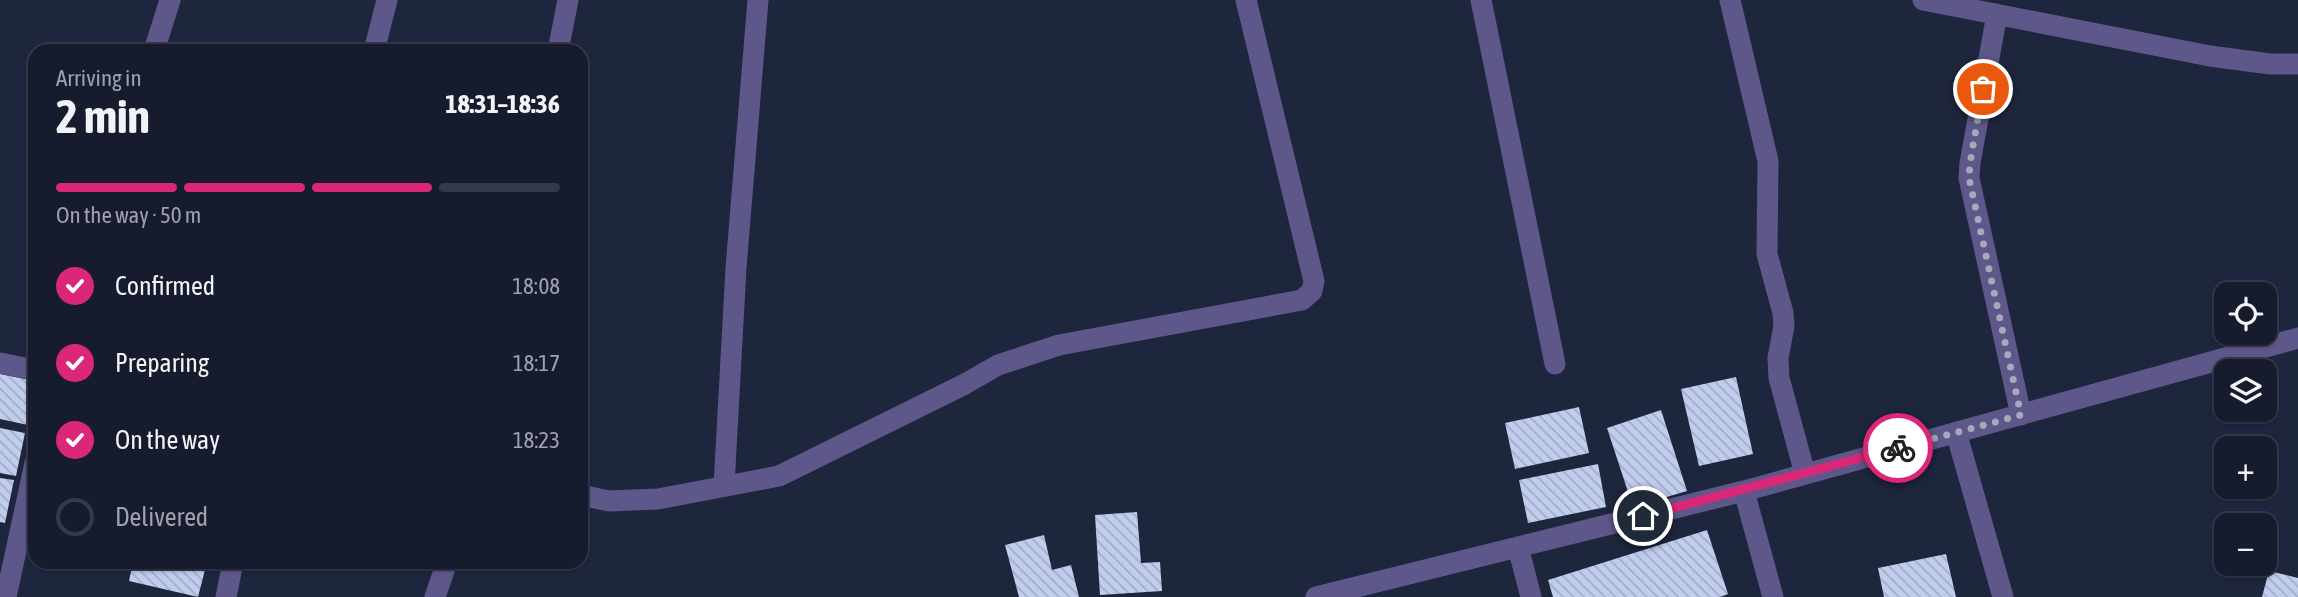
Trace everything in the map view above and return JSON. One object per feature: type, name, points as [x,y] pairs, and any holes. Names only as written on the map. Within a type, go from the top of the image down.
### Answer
[{"type":"street","points":[[157,44],[170,0]]},
{"type":"street","points":[[376,44],[387,0]]},
{"type":"street","points":[[559,44],[568,0]]},
{"type":"street","points":[[724,486],[736,268],[758,0]]},
{"type":"street","points":[[588,496],[630,502],[659,499],[779,475],[965,384],[998,365],[1059,345],[1094,337],[1302,300],[1312,291],[1314,281],[1246,0]]},
{"type":"street","points":[[1481,0],[1555,364]]},
{"type":"street","points":[[1730,0],[1768,161],[1767,254],[1784,326],[1777,358],[1779,378],[1805,474]]},
{"type":"street","points":[[1923,0],[2210,57],[2270,64],[2298,64]]},
{"type":"street","points":[[1997,14],[1969,178],[2021,415]]},
{"type":"street","points":[[1316,597],[1744,491],[2298,338]]},
{"type":"street","points":[[0,363],[28,369]]},
{"type":"street","points":[[1956,432],[2003,597]]},
{"type":"street","points":[[1744,491],[1773,597]]},
{"type":"street","points":[[6,597],[28,495]]},
{"type":"street","points":[[1518,547],[1531,597]]},
{"type":"street","points":[[226,597],[232,569]]},
{"type":"street","points":[[435,597],[445,569]]},
{"type":"building","points":[[0,374],[28,380],[28,425],[0,419]]},
{"type":"building","points":[[1736,377],[1753,454],[1699,466],[1681,389]]},
{"type":"building","points":[[1579,407],[1589,453],[1515,469],[1505,423]]},
{"type":"building","points":[[1661,410],[1687,491],[1633,507],[1607,428]]},
{"type":"building","points":[[0,428],[25,433],[16,476],[0,473]]},
{"type":"building","points":[[1598,464],[1606,507],[1528,523],[1519,480]]},
{"type":"building","points":[[0,478],[14,480],[5,523],[0,522]]},
{"type":"building","points":[[1137,512],[1141,563],[1160,562],[1162,591],[1100,595],[1095,515]]},
{"type":"building","points":[[1707,530],[1728,594],[1720,597],[1553,597],[1548,580]]},
{"type":"building","points":[[1044,535],[1052,570],[1071,565],[1079,597],[1019,597],[1005,545]]},
{"type":"building","points":[[1946,554],[1956,597],[1884,597],[1878,568]]},
{"type":"building","points":[[132,569],[205,569],[198,597],[129,581]]},
{"type":"building","points":[[2277,573],[2298,578],[2298,597],[2262,597],[2268,576],[2277,576]]},
{"type":"way so far","points":[[1898,448],[2021,415],[1969,178],[1983,89]]},
{"type":"route","points":[[1643,516],[1898,448]]}]
